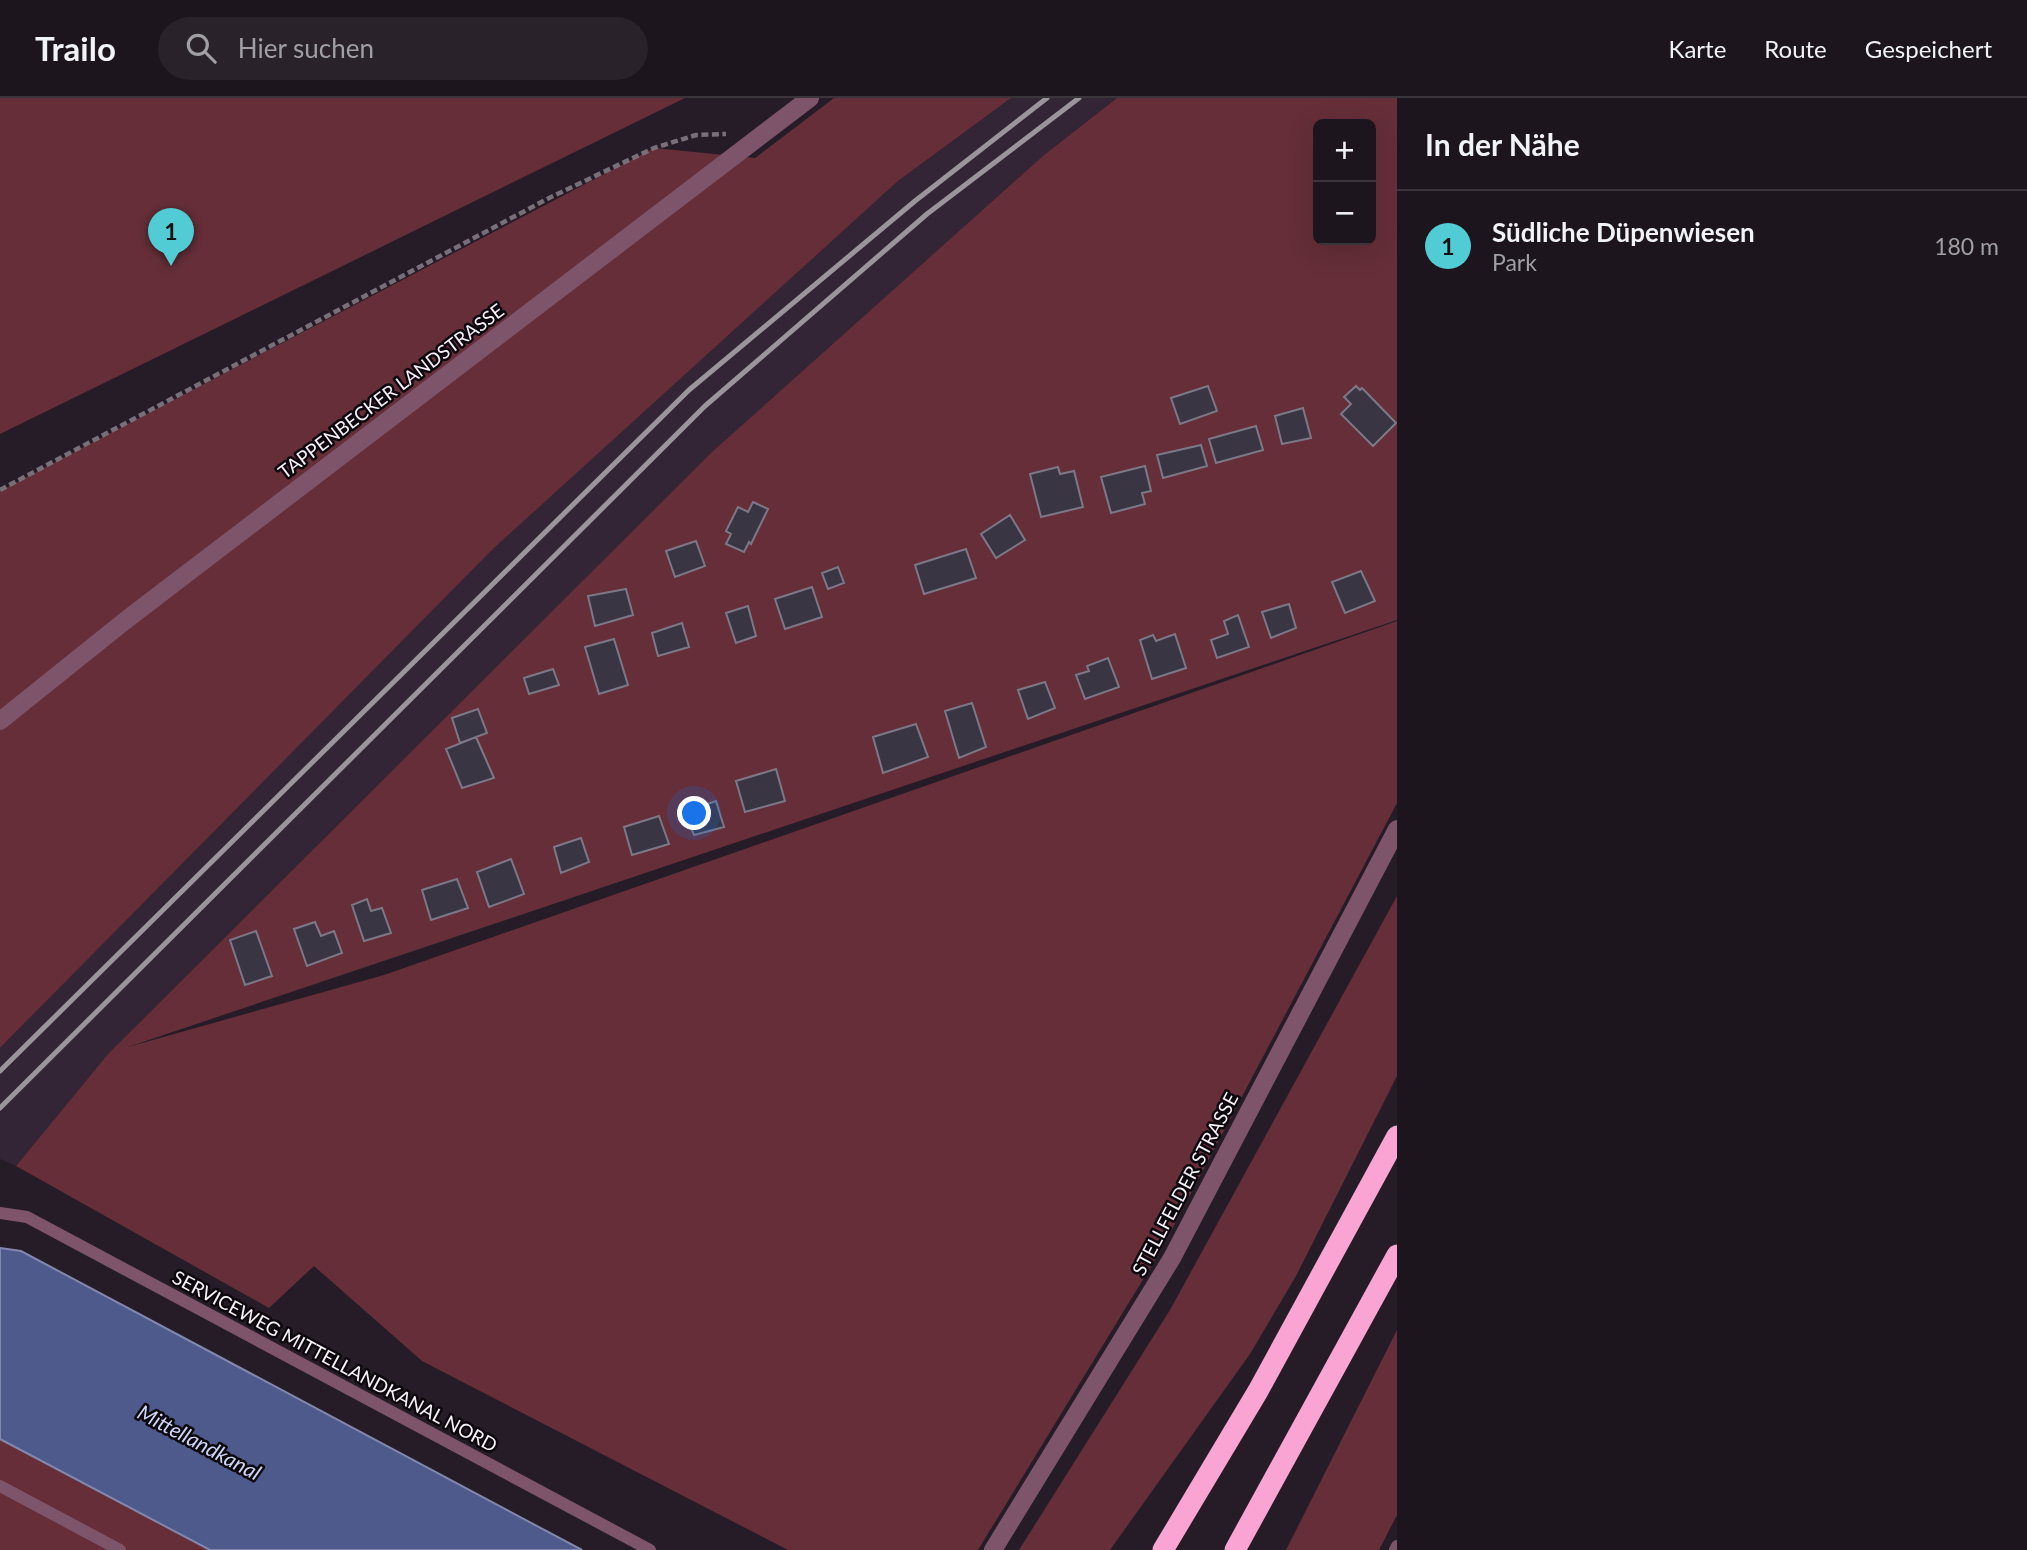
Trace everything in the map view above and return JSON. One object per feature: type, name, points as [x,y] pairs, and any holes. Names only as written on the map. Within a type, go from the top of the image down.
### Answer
[{"type":"highway","points":[[1163,1550],[1258,1391],[1397,1136]]},
{"type":"highway","points":[[1236,1550],[1397,1255]]},
{"type":"street","name":"TAPPENBECKER LANDSTRASSE","points":[[0,721],[126,620],[810,98]]},
{"type":"street","name":"STELLFELDER STRASSE","points":[[993,1550],[1172,1258],[1397,829]]},
{"type":"lane","name":"SERVICEWEG MITTELLANDKANAL NORD","points":[[0,1213],[27,1217],[650,1550]]},
{"type":"lane","points":[[0,1486],[120,1550]]},
{"type":"path","points":[[0,490],[551,197],[654,148],[696,135],[724,134]]},
{"type":"shaded area","points":[[0,98],[685,98],[0,434]]},
{"type":"shaded area","points":[[834,98],[1011,98],[898,181],[493,549],[0,1048],[0,491],[654,148],[755,158]]},
{"type":"shaded area","points":[[1011,98],[1117,98],[1044,155],[713,451],[108,1054],[16,1166],[0,1159],[0,1048],[493,549],[898,181]]},
{"type":"shaded area","points":[[1117,98],[1397,98],[1397,620],[128,1047],[384,975],[1397,621],[1397,803],[1161,1250],[978,1550],[788,1550],[422,1361],[314,1266],[269,1308],[16,1166],[108,1054],[713,451],[1044,155]]},
{"type":"shaded area","points":[[1397,896],[1397,1076],[1296,1276],[1250,1354],[1110,1550],[1019,1550],[1170,1310]]},
{"type":"shaded area","points":[[1397,1330],[1397,1515],[1379,1550],[1286,1550]]},
{"type":"shaded area","points":[[0,1439],[210,1550],[0,1550]]},
{"type":"water","name":"Mittellandkanal","points":[[0,1248],[21,1251],[582,1550],[210,1550],[0,1439]]},
{"type":"building","points":[[1208,386],[1217,411],[1180,424],[1171,398]]},
{"type":"building","points":[[1356,386],[1360,390],[1362,388],[1396,423],[1373,446],[1341,414],[1351,404],[1344,397]]},
{"type":"building","points":[[1303,408],[1311,438],[1282,444],[1275,416]]},
{"type":"building","points":[[1256,426],[1263,450],[1216,463],[1209,439]]},
{"type":"building","points":[[1201,445],[1207,466],[1163,478],[1157,455]]},
{"type":"building","points":[[1145,466],[1151,491],[1142,493],[1145,504],[1111,513],[1101,477]]},
{"type":"building","points":[[1058,467],[1060,474],[1074,471],[1083,507],[1041,517],[1030,474]]},
{"type":"building","points":[[753,502],[768,509],[751,544],[749,542],[744,552],[726,544],[731,534],[726,531],[738,507],[748,512]]},
{"type":"building","points":[[1010,515],[1025,540],[996,558],[981,534]]},
{"type":"building","points":[[696,541],[705,566],[675,577],[666,551]]},
{"type":"building","points":[[966,549],[976,578],[924,594],[915,565]]},
{"type":"building","points":[[838,567],[844,583],[828,589],[822,573]]},
{"type":"building","points":[[1361,571],[1375,601],[1345,613],[1332,582]]},
{"type":"building","points":[[812,587],[822,617],[785,629],[775,599]]},
{"type":"building","points":[[626,589],[633,615],[595,626],[588,596]]},
{"type":"building","points":[[1289,604],[1296,628],[1271,638],[1262,612]]},
{"type":"building","points":[[748,606],[756,636],[736,643],[726,613]]},
{"type":"building","points":[[1238,615],[1249,647],[1217,658],[1211,640],[1228,634],[1224,621]]},
{"type":"building","points":[[682,623],[689,647],[658,656],[652,633]]},
{"type":"building","points":[[1175,634],[1186,668],[1152,679],[1140,640],[1153,635],[1156,641]]},
{"type":"building","points":[[614,639],[628,685],[599,694],[585,647]]},
{"type":"building","points":[[1108,658],[1119,687],[1085,699],[1076,675],[1089,671],[1087,666]]},
{"type":"building","points":[[553,669],[559,685],[529,694],[524,678]]},
{"type":"building","points":[[1045,682],[1055,708],[1028,719],[1018,690]]},
{"type":"building","points":[[972,703],[986,747],[959,758],[945,711]]},
{"type":"building","points":[[478,709],[487,733],[460,743],[452,718]]},
{"type":"building","points":[[916,724],[928,757],[883,773],[873,737]]},
{"type":"building","points":[[476,737],[494,778],[462,788],[446,749]]},
{"type":"building","points":[[776,769],[785,801],[745,812],[736,781]]},
{"type":"building","points":[[716,801],[724,827],[694,835],[685,812]]},
{"type":"building","points":[[659,816],[669,844],[632,855],[624,827]]},
{"type":"building","points":[[581,838],[589,862],[561,873],[554,847]]},
{"type":"building","points":[[511,859],[524,894],[489,907],[477,872]]},
{"type":"building","points":[[457,879],[468,908],[431,920],[422,890]]},
{"type":"building","points":[[367,899],[371,911],[382,908],[391,933],[364,941],[352,905]]},
{"type":"building","points":[[315,922],[321,936],[334,931],[342,953],[307,966],[294,929]]},
{"type":"building","points":[[256,931],[272,976],[245,985],[230,940]]},
{"type":"railway","points":[[0,1071],[689,390],[915,201],[1047,98]]},
{"type":"railway","points":[[0,1108],[705,406],[927,214],[1079,98]]},
{"type":"place","name":"Südliche Düpenwiesen","points":[[171,266]]}]
